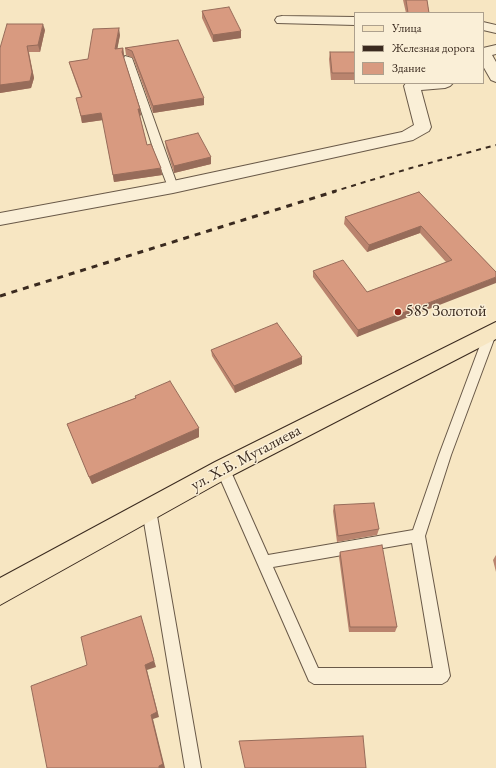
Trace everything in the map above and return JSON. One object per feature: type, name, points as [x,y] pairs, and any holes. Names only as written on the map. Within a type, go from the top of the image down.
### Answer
[{"type":"main road","name":"ул. Х.Б. Муталиева","points":[[0,592],[223,469],[494,336]]},
{"type":"street","points":[[282,20],[354,21]]},
{"type":"street","points":[[484,26],[496,29]]},
{"type":"street","points":[[484,80],[496,78],[484,53],[496,49]]},
{"type":"street","points":[[0,219],[173,187],[407,136],[423,127],[412,86],[434,84]]},
{"type":"lane","points":[[128,58],[159,151],[173,187]]},
{"type":"lane","points":[[223,469],[314,676],[442,676],[418,536],[445,455],[494,336]]},
{"type":"lane","points":[[150,510],[193,768]]},
{"type":"lane","points":[[264,562],[418,536]]},
{"type":"building","points":[[406,0],[427,0],[429,12],[408,12]]},
{"type":"building","points":[[229,7],[241,31],[213,35],[202,11]]},
{"type":"building","points":[[7,24],[43,24],[38,45],[27,46],[32,72],[30,81],[0,85],[0,48]]},
{"type":"building","points":[[119,28],[115,49],[123,48],[122,52],[140,109],[138,109],[147,145],[151,144],[161,168],[113,175],[101,113],[81,116],[76,98],[82,97],[69,62],[88,59],[93,29]]},
{"type":"building","points":[[178,40],[204,98],[153,106],[132,51],[125,48]]},
{"type":"building","points":[[330,52],[354,52],[354,73],[332,73]]},
{"type":"building","points":[[198,133],[211,157],[174,166],[165,141]]},
{"type":"building","points":[[419,192],[496,272],[496,277],[358,330],[313,271],[343,260],[367,292],[452,260],[421,226],[369,245],[345,217]]},
{"type":"building","points":[[277,323],[302,357],[234,386],[211,350]]},
{"type":"building","points":[[170,381],[199,428],[89,477],[67,424],[136,398],[135,396]]},
{"type":"building","points":[[374,503],[379,529],[338,536],[334,505]]},
{"type":"building","points":[[382,545],[397,627],[350,627],[340,552]]},
{"type":"building","points":[[141,616],[154,661],[145,665],[157,712],[151,715],[163,764],[159,766],[159,768],[47,768],[31,686],[87,665],[81,637]]},
{"type":"building","points":[[363,736],[366,768],[245,768],[239,741]]},
{"type":"railway","points":[[332,192],[411,168],[496,145]]},
{"type":"railway","points":[[0,296],[336,191]]},
{"type":"place","name":"585 Золотой","points":[[398,312]]}]
